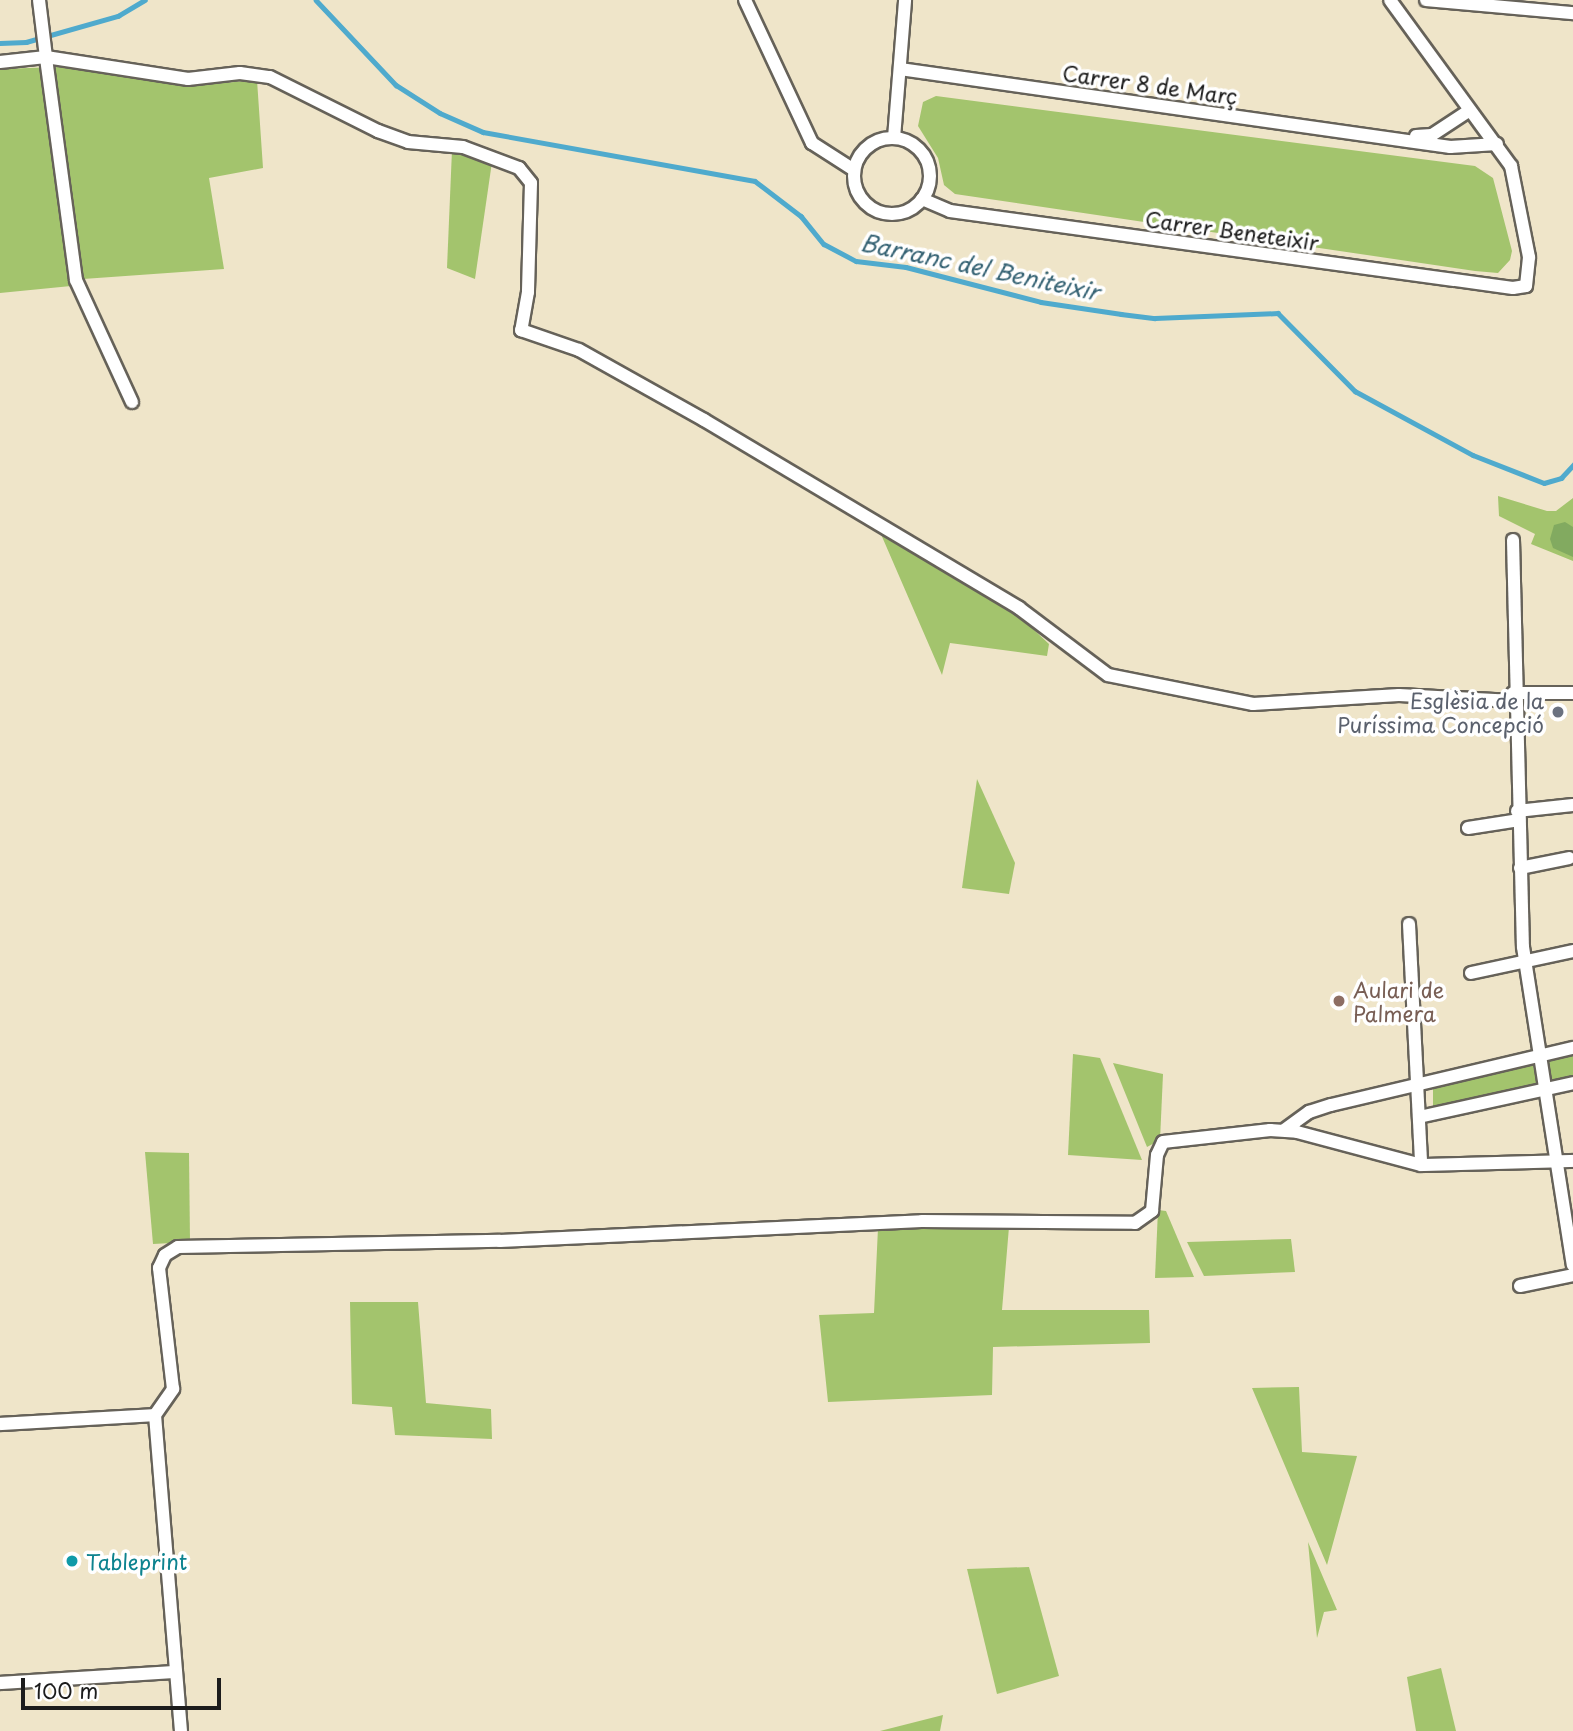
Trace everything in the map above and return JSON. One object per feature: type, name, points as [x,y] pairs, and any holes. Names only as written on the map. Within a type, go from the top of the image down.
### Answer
[{"type":"street","points":[[39,0],[76,280],[132,402]]},
{"type":"street","points":[[745,0],[812,143],[854,170]]},
{"type":"street","points":[[894,138],[905,0]]},
{"type":"street","points":[[1391,0],[1497,144]]},
{"type":"street","points":[[1426,0],[1573,13]]},
{"type":"street","points":[[0,62],[45,52],[188,79],[240,73],[270,77],[378,131],[408,142],[463,147],[514,165],[531,183],[528,292],[521,330],[579,350],[1018,608],[1091,666],[1124,681],[1253,704],[1399,695],[1513,697],[1573,693]]},
{"type":"street","name":"Carrer 8 de Març","points":[[901,69],[1450,147],[1497,144]]},
{"type":"street","name":"Carrer 8 de Març","points":[[1395,138],[1432,135],[1471,110]]},
{"type":"street","points":[[894,138],[915,146],[928,165],[928,188],[922,199],[905,212],[872,208],[857,192],[854,170],[872,143],[894,138]]},
{"type":"street","name":"Carrer Beneteixir","points":[[922,199],[950,211],[1513,288],[1526,286],[1531,274],[1517,185],[1497,144]]},
{"type":"street","points":[[1513,540],[1513,697],[1524,961],[1573,1265]]},
{"type":"street","points":[[1468,828],[1573,805]]},
{"type":"street","points":[[1520,868],[1569,858]]},
{"type":"street","points":[[1409,924],[1421,1165]]},
{"type":"street","points":[[1471,973],[1573,951]]},
{"type":"street","points":[[1284,1130],[1320,1108],[1573,1048]]},
{"type":"street","points":[[1419,1117],[1573,1083]]},
{"type":"street","points":[[181,1731],[155,1415],[173,1389],[159,1268],[164,1255],[178,1247],[500,1241],[712,1228],[922,1222],[1135,1223],[1152,1211],[1157,1154],[1163,1142],[1284,1130],[1421,1165],[1573,1161]]},
{"type":"street","points":[[1520,1286],[1573,1275]]},
{"type":"street","points":[[0,1424],[155,1415]]},
{"type":"street","points":[[0,1683],[176,1672]]},
{"type":"green space","points":[[58,67],[202,85],[257,80],[263,168],[209,178],[224,269],[83,279],[71,286],[0,293],[0,69]]},
{"type":"green space","points":[[936,96],[1475,166],[1493,178],[1512,251],[1510,260],[1498,273],[1475,271],[955,194],[944,185],[938,158],[918,126],[923,102]]},
{"type":"green space","points":[[452,150],[492,162],[475,279],[447,268]]},
{"type":"green space","points":[[1498,496],[1547,511],[1556,511],[1573,498],[1573,561],[1531,544],[1535,534],[1499,516]]},
{"type":"green space","points":[[1565,522],[1573,527],[1573,557],[1553,548],[1550,539],[1554,525]]},
{"type":"green space","points":[[880,532],[1015,612],[1049,644],[1047,656],[950,643],[942,675]]},
{"type":"green space","points":[[977,779],[1015,863],[1009,894],[962,888]]},
{"type":"green space","points":[[1573,1053],[1573,1077],[1552,1082],[1547,1059]]},
{"type":"green space","points":[[1073,1054],[1100,1058],[1142,1160],[1068,1155]]},
{"type":"green space","points":[[1113,1063],[1163,1074],[1160,1140],[1147,1147]]},
{"type":"green space","points":[[1533,1064],[1537,1085],[1433,1108],[1433,1086]]},
{"type":"green space","points":[[145,1152],[189,1153],[190,1242],[153,1244]]},
{"type":"green space","points":[[1158,1210],[1166,1211],[1194,1277],[1155,1278]]},
{"type":"green space","points":[[1009,1227],[1002,1310],[1149,1310],[1150,1343],[993,1347],[992,1395],[828,1402],[819,1315],[874,1313],[878,1228]]},
{"type":"green space","points":[[1291,1239],[1295,1272],[1204,1276],[1187,1242]]},
{"type":"green space","points":[[350,1302],[418,1302],[426,1403],[491,1409],[492,1439],[395,1435],[392,1407],[352,1404]]},
{"type":"green space","points":[[1299,1387],[1302,1452],[1357,1456],[1327,1565],[1252,1388]]},
{"type":"green space","points":[[1308,1542],[1337,1610],[1324,1612],[1317,1638]]},
{"type":"green space","points":[[1029,1567],[1059,1676],[997,1694],[967,1569]]},
{"type":"green space","points":[[1441,1668],[1456,1731],[1416,1731],[1407,1677]]},
{"type":"green space","points":[[943,1715],[940,1731],[880,1731]]},
{"type":"waterway","name":"Barranc del Beniteixir","points":[[0,43],[26,42],[118,16],[145,0]]},
{"type":"waterway","name":"Barranc del Beniteixir","points":[[316,0],[396,85],[440,113],[483,132],[755,181],[801,216],[824,244],[856,261],[906,267],[1041,302],[1121,314],[1155,318],[1278,313],[1355,391],[1473,455],[1544,483],[1561,478],[1573,465]]},
{"type":"place","name":"Esglèsia de la Puríssima Concepció","points":[[1558,712]]},
{"type":"place","name":"Aulari de Palmera","points":[[1339,1001]]},
{"type":"place","name":"Tableprint","points":[[72,1561]]}]
